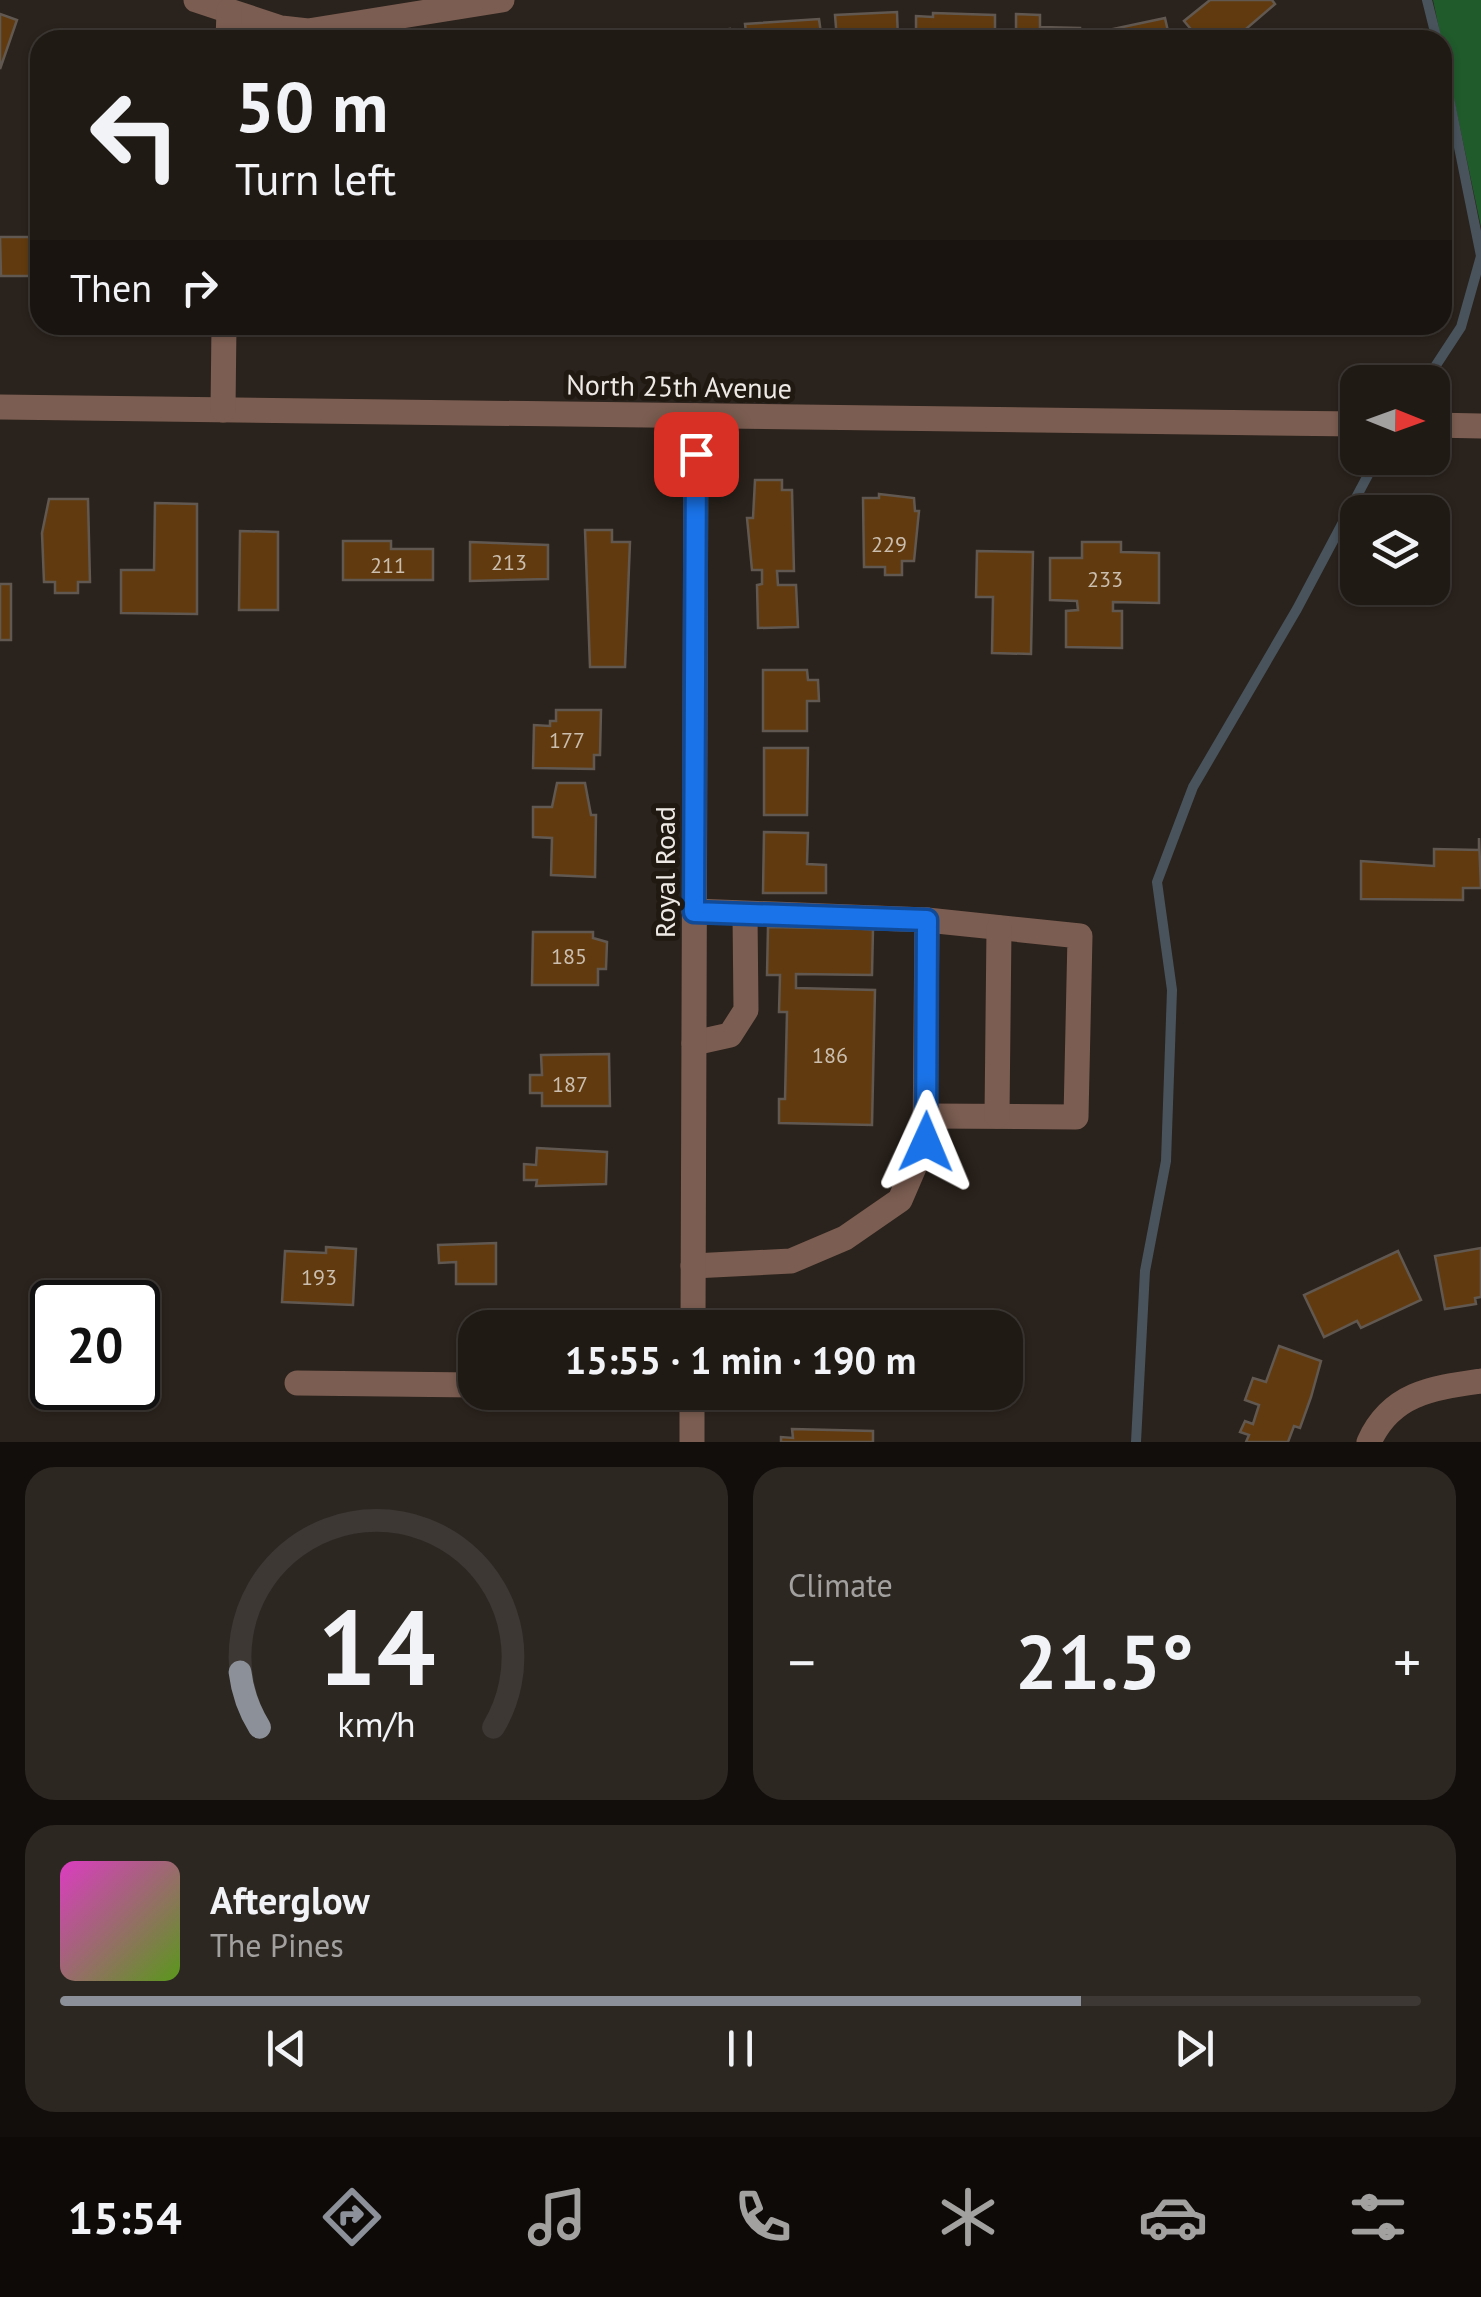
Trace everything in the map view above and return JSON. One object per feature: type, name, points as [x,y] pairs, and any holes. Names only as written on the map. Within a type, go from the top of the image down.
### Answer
[{"type":"street","points":[[196,0],[304,30]]},
{"type":"street","points":[[314,30],[502,0]]},
{"type":"street","points":[[228,30],[229,11]]},
{"type":"street","points":[[223,410],[224,335]]},
{"type":"street","name":"North 25th Avenue","points":[[0,407],[1340,424]]},
{"type":"street","name":"Royal Road","points":[[693,1310],[696,416]]},
{"type":"street","points":[[1450,425],[1481,426]]},
{"type":"street","points":[[694,912],[927,920],[1080,936],[1076,1117],[926,1116]]},
{"type":"street","points":[[694,1043],[730,1035],[746,1010],[745,915]]},
{"type":"street","points":[[693,1266],[791,1261],[844,1238],[900,1200],[926,1142],[927,920]]},
{"type":"street","points":[[997,1116],[999,928]]},
{"type":"street","points":[[1369,1442],[1384,1415],[1412,1394],[1481,1381]]},
{"type":"street","points":[[297,1383],[458,1385]]},
{"type":"street","points":[[692,1410],[692,1442]]},
{"type":"green space","points":[[1433,0],[1481,0],[1481,227],[1452,90],[1452,30],[1439,30]]},
{"type":"building","points":[[1210,0],[1272,0],[1275,4],[1249,30],[1192,30],[1184,21]]},
{"type":"building","points":[[897,12],[898,30],[836,30],[835,15]]},
{"type":"building","points":[[933,13],[995,15],[995,30],[916,30],[916,16],[933,17]]},
{"type":"building","points":[[0,14],[17,20],[0,69]]},
{"type":"building","points":[[1016,14],[1040,15],[1040,27],[1080,28],[1080,30],[1016,30]]},
{"type":"building","points":[[1165,18],[1168,30],[1108,30]]},
{"type":"building","points":[[819,19],[821,30],[746,30],[745,24]]},
{"type":"building","points":[[0,237],[30,237],[30,276],[1,276]]},
{"type":"building","points":[[755,480],[782,480],[782,490],[792,490],[794,571],[777,571],[778,585],[796,585],[798,627],[758,628],[757,585],[762,584],[762,570],[752,570],[747,518],[753,518]]},
{"type":"building","points":[[879,494],[914,498],[915,511],[919,511],[914,561],[902,561],[902,575],[885,575],[885,567],[864,567],[863,498],[879,498]]},
{"type":"building","points":[[49,499],[88,499],[90,582],[78,582],[78,593],[55,593],[55,582],[44,582],[42,533]]},
{"type":"building","points":[[155,503],[197,504],[197,614],[121,613],[121,570],[154,570]]},
{"type":"building","points":[[585,530],[612,530],[612,542],[630,542],[625,667],[590,667]]},
{"type":"building","points":[[240,531],[278,532],[278,610],[239,610]]},
{"type":"building","points":[[343,541],[391,541],[391,549],[433,549],[433,580],[343,580]]},
{"type":"building","points":[[470,542],[548,545],[548,579],[470,581]]},
{"type":"building","points":[[1082,542],[1121,542],[1121,552],[1159,553],[1159,603],[1113,602],[1113,611],[1122,611],[1122,648],[1066,647],[1066,611],[1078,610],[1077,601],[1050,600],[1050,558],[1082,558]]},
{"type":"building","points":[[977,551],[1033,552],[1031,654],[992,653],[993,597],[976,597]]},
{"type":"building","points":[[0,584],[11,584],[11,640],[0,640]]},
{"type":"building","points":[[763,670],[807,670],[808,680],[818,680],[819,701],[807,701],[807,731],[763,731]]},
{"type":"building","points":[[556,710],[601,710],[600,755],[594,755],[594,769],[533,768],[534,725],[550,726],[550,721],[556,721]]},
{"type":"building","points":[[764,748],[808,748],[807,815],[764,815]]},
{"type":"building","points":[[557,783],[585,783],[591,815],[596,815],[595,877],[551,875],[552,838],[533,837],[533,807],[552,807]]},
{"type":"building","points":[[764,832],[808,833],[807,864],[826,865],[826,893],[763,893]]},
{"type":"building","points":[[1479,838],[1481,888],[1463,888],[1463,900],[1361,899],[1361,861],[1434,866],[1434,849],[1479,850]]},
{"type":"building","points":[[768,927],[873,929],[872,975],[796,974],[796,988],[875,990],[872,1125],[779,1123],[779,1099],[785,1099],[787,1012],[779,1012],[780,975],[767,975]]},
{"type":"building","points":[[533,932],[593,932],[593,938],[607,942],[606,969],[598,969],[598,985],[532,985]]},
{"type":"building","points":[[609,1054],[610,1106],[542,1106],[542,1093],[530,1093],[530,1075],[542,1075],[541,1055]]},
{"type":"building","points":[[537,1148],[607,1152],[606,1184],[536,1186],[537,1180],[524,1180],[524,1164],[536,1165]]},
{"type":"building","points":[[496,1243],[496,1284],[456,1284],[456,1262],[439,1263],[438,1245]]},
{"type":"building","points":[[326,1247],[356,1249],[353,1305],[282,1302],[285,1251],[326,1253]]},
{"type":"building","points":[[1481,1248],[1481,1297],[1475,1298],[1476,1304],[1445,1309],[1435,1256]]},
{"type":"building","points":[[1398,1251],[1421,1300],[1361,1328],[1357,1321],[1324,1337],[1304,1295]]},
{"type":"building","points":[[1279,1346],[1321,1361],[1311,1397],[1300,1428],[1294,1426],[1288,1442],[1246,1442],[1249,1435],[1240,1432],[1245,1421],[1253,1424],[1259,1405],[1245,1400],[1253,1378],[1266,1382]]},
{"type":"building","points":[[792,1429],[873,1431],[873,1442],[781,1442],[781,1437],[793,1438]]},
{"type":"waterway","points":[[1427,0],[1434,30]]},
{"type":"waterway","points":[[1436,365],[1461,327],[1481,256],[1452,112]]},
{"type":"waterway","points":[[1136,1442],[1145,1271],[1166,1161],[1172,990],[1157,882],[1193,787],[1297,609],[1368,475]]},
{"type":"route","points":[[696,454],[694,912],[927,920],[926,1142]]}]
